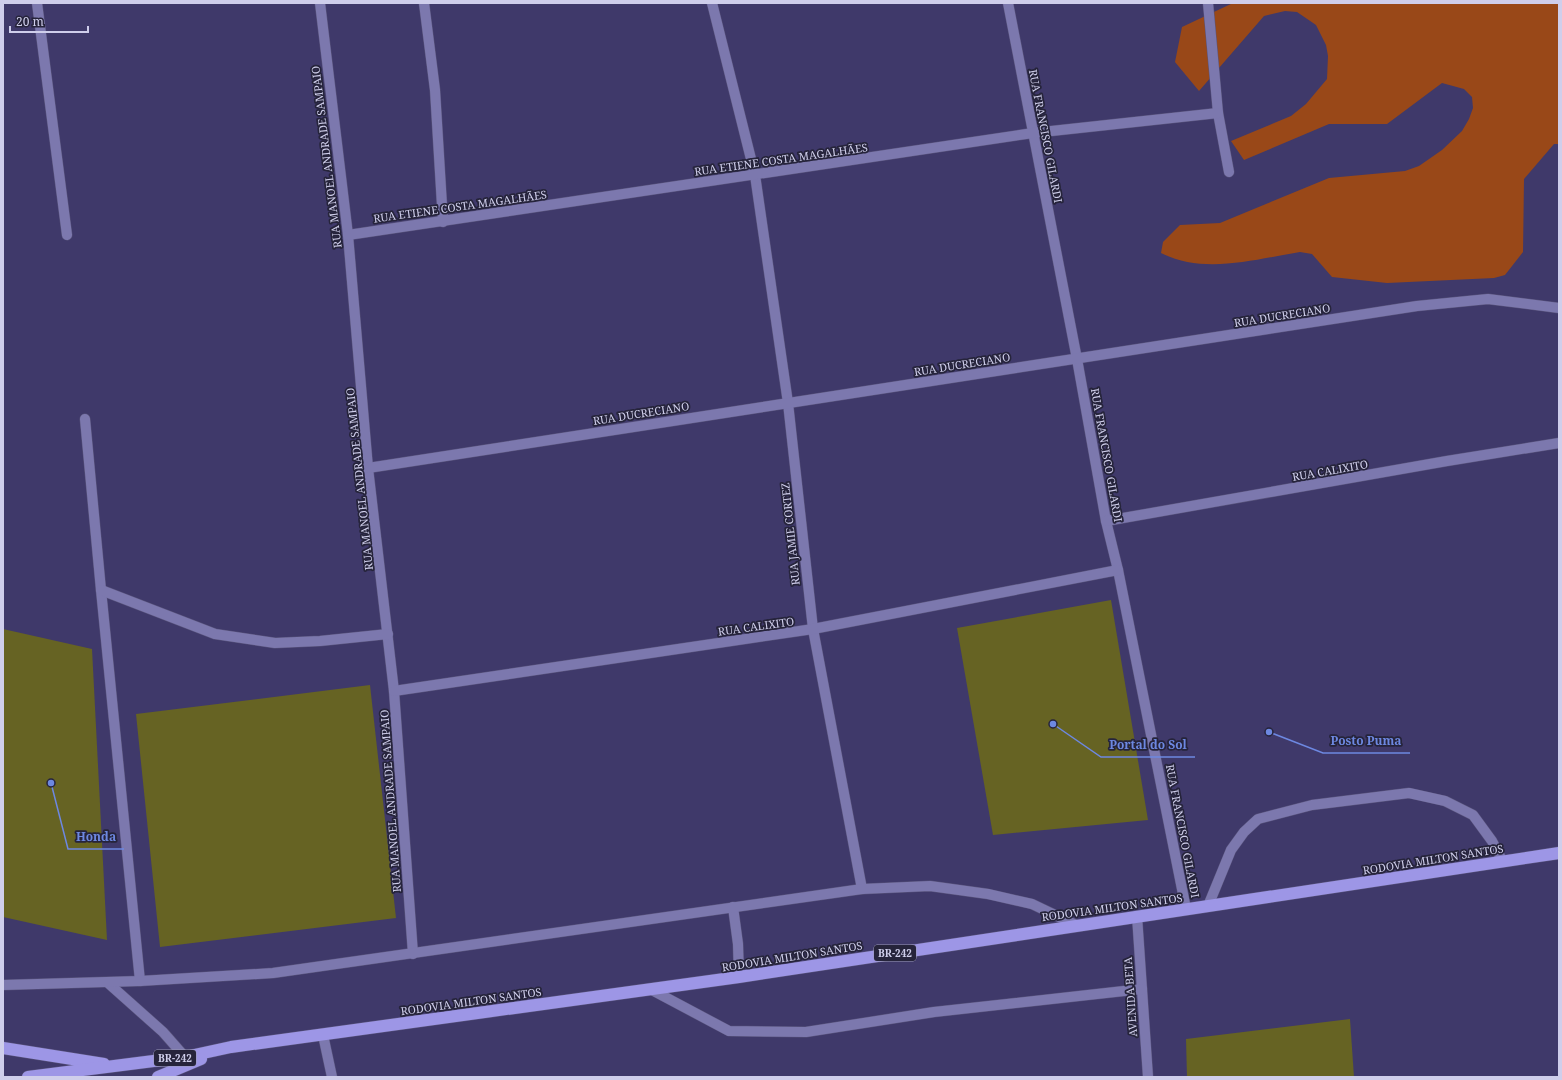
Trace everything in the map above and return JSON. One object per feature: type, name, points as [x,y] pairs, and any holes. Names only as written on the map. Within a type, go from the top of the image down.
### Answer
[{"type":"highway","name":"RODOVIA MILTON SANTOS","points":[[28,1077],[185,1057],[231,1048],[322,1034],[739,977],[1559,853]]},
{"type":"highway","points":[[3,1048],[119,1066]]},
{"type":"highway","points":[[158,1077],[231,1048]]},
{"type":"street","points":[[38,3],[67,235]]},
{"type":"street","name":"RUA MANOEL ANDRADE SAMPAIO","points":[[320,3],[348,235],[368,468],[394,691],[413,954]]},
{"type":"street","points":[[424,3],[435,90],[443,222]]},
{"type":"street","name":"RUA JAMIE CORTEZ","points":[[712,3],[755,175],[788,403],[813,629],[862,889]]},
{"type":"street","name":"RUA FRANCISCO GILARDI","points":[[1008,3],[1077,359],[1106,521],[1118,570],[1186,909]]},
{"type":"street","points":[[1208,3],[1218,113],[1229,172]]},
{"type":"street","name":"RUA ETIENE COSTA MAGALHÃES","points":[[348,235],[1033,134],[1218,113]]},
{"type":"street","name":"RUA DUCRECIANO","points":[[368,468],[1416,306],[1488,299],[1559,308]]},
{"type":"street","points":[[85,419],[140,981]]},
{"type":"street","name":"RUA CALIXITO","points":[[1106,521],[1559,443]]},
{"type":"street","name":"RUA CALIXITO","points":[[394,691],[813,629],[1118,570]]},
{"type":"street","points":[[101,590],[215,634],[275,643],[320,641],[388,634]]},
{"type":"street","points":[[1208,906],[1231,850],[1244,832],[1258,819],[1312,805],[1409,793],[1445,801],[1473,814],[1492,841],[1503,862]]},
{"type":"street","points":[[3,985],[108,983],[273,973],[862,889],[930,886],[988,894],[1032,904],[1076,925]]},
{"type":"street","points":[[734,907],[738,944],[739,977]]},
{"type":"street","name":"AVENIDA BETA","points":[[1137,916],[1148,1077]]},
{"type":"street","points":[[108,983],[163,1032],[185,1057]]},
{"type":"street","points":[[650,989],[729,1031],[806,1032],[934,1012],[1142,989]]},
{"type":"street","points":[[322,1034],[332,1077]]},
{"type":"shaded area","points":[[1233,3],[1559,3],[1559,144],[1554,144],[1524,179],[1523,252],[1505,275],[1494,278],[1387,283],[1332,277],[1312,254],[1300,252],[1248,261],[1212,264],[1178,260],[1161,253],[1163,242],[1180,225],[1220,223],[1329,178],[1405,171],[1419,166],[1442,150],[1462,131],[1473,108],[1472,97],[1464,89],[1442,83],[1387,124],[1329,124],[1244,160],[1231,141],[1291,116],[1306,104],[1327,79],[1328,56],[1326,45],[1316,25],[1297,12],[1285,11],[1264,16],[1199,91],[1175,62],[1182,27]]},
{"type":"building","points":[[1111,600],[1148,820],[993,835],[957,628]]},
{"type":"building","points":[[3,629],[92,649],[107,940],[3,917]]},
{"type":"building","points":[[370,685],[396,918],[160,947],[136,714]]},
{"type":"building","points":[[1350,1019],[1354,1077],[1187,1077],[1186,1039]]},
{"type":"place","name":"Portal do Sol","points":[[1053,724]]},
{"type":"place","name":"Posto Puma","points":[[1269,732]]},
{"type":"place","name":"Honda","points":[[51,783]]}]
